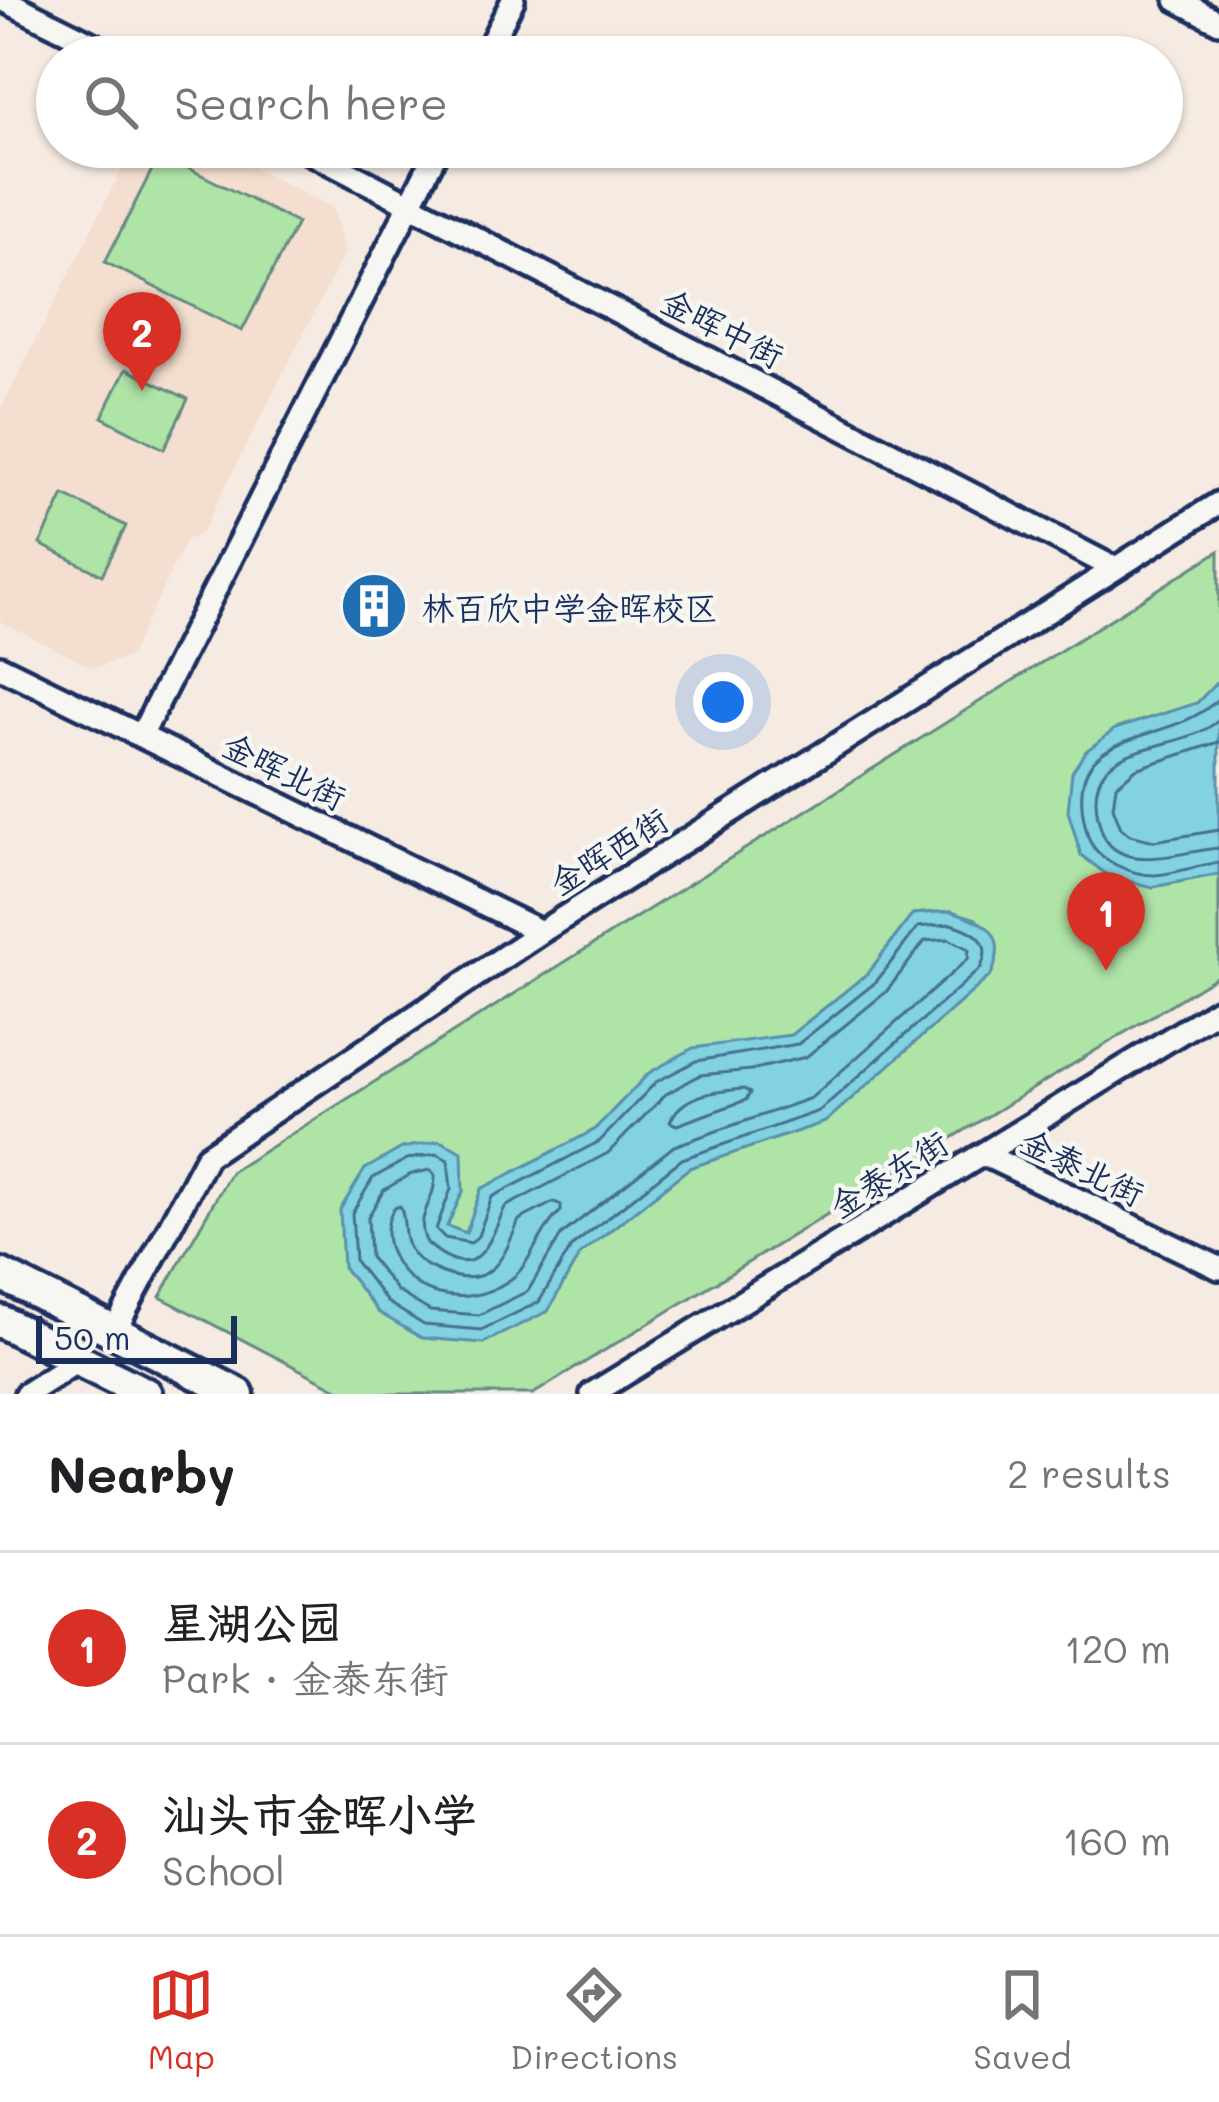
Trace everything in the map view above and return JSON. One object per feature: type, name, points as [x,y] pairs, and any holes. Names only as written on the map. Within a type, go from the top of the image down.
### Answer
[{"type":"street","points":[[4,0],[76,36]]},
{"type":"street","points":[[495,36],[513,0]]},
{"type":"street","points":[[1177,0],[1219,22]]},
{"type":"street","name":"金晖中街","points":[[342,168],[1114,568]]},
{"type":"street","points":[[141,736],[428,168]]},
{"type":"street","name":"金晖西街","points":[[114,1332],[208,1156],[541,932],[1219,503]]},
{"type":"street","name":"金晖北街","points":[[0,667],[541,932]]},
{"type":"street","name":"金泰东街","points":[[592,1394],[1219,1009]]},
{"type":"street","name":"金泰北街","points":[[983,1154],[1219,1268]]},
{"type":"street","points":[[0,1274],[238,1394]]},
{"type":"street","points":[[0,1321],[146,1394]]},
{"type":"street","points":[[26,1394],[79,1360]]},
{"type":"shaded area","points":[[122,168],[254,168],[333,208],[345,252],[201,534],[186,540],[130,656],[93,668],[0,621],[0,411]]},
{"type":"green space","points":[[153,168],[188,168],[297,223],[242,331],[105,262]]},
{"type":"green space","points":[[126,369],[188,399],[164,449],[102,417]]},
{"type":"green space","points":[[64,495],[126,526],[102,575],[40,544]]},
{"type":"green space","points":[[1219,551],[1219,680],[1197,703],[1115,729],[1153,887],[1219,874],[1219,975],[533,1394],[347,1394],[160,1297],[231,1172]],"holes":[[[951,911],[976,919],[991,975],[825,1122],[689,1168],[580,1254],[547,1312],[365,1169],[463,1191],[447,1226],[466,1234],[542,1158],[594,1130],[649,1073],[746,1043],[791,1035],[868,973],[913,914]]]},
{"type":"water","points":[[1219,680],[1219,874],[1153,887],[1110,877],[1081,855],[1068,811],[1072,772],[1086,751],[1115,729],[1197,703]]},
{"type":"water","points":[[951,911],[992,932],[998,950],[991,975],[825,1122],[689,1168],[580,1254],[548,1311],[483,1343],[422,1338],[378,1312],[343,1267],[340,1210],[365,1169],[402,1148],[440,1141],[462,1152],[463,1191],[447,1226],[466,1233],[481,1189],[594,1130],[649,1073],[693,1048],[791,1035],[868,973],[913,914]]},
{"type":"place","name":"汕头市金晖小学","points":[[142,391]]},
{"type":"place","name":"林百欣中学金晖校区","points":[[374,606]]},
{"type":"place","name":"星湖公园","points":[[1106,971]]}]
